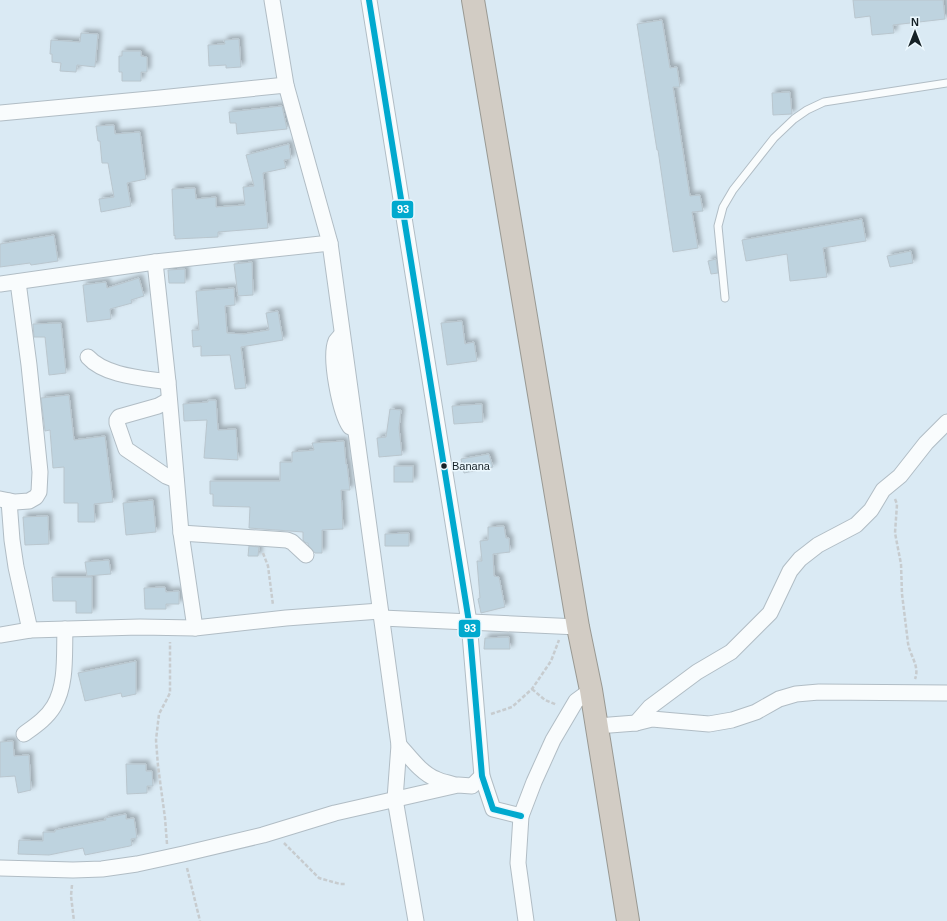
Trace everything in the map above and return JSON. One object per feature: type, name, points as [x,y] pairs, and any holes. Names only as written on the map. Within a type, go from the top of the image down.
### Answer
[{"type":"highway","points":[[473,0],[571,626],[591,690],[628,921]]},
{"type":"street","points":[[272,0],[286,85],[330,243],[399,744],[395,799],[416,921]]},
{"type":"street","points":[[368,0],[469,622],[482,776],[493,809],[521,816]]},
{"type":"street","points":[[0,113],[286,85]]},
{"type":"street","points":[[0,284],[155,262],[330,243]]},
{"type":"street","points":[[155,262],[168,382],[181,533],[195,628]]},
{"type":"street","points":[[18,282],[29,365],[40,472],[36,497],[29,501],[5,500],[16,567],[30,630]]},
{"type":"street","points":[[88,357],[93,362],[109,370],[146,379],[168,382]]},
{"type":"street","points":[[169,400],[158,406],[119,418],[117,420],[117,424],[126,449],[160,472],[176,480]]},
{"type":"street","points":[[636,723],[650,707],[697,672],[731,652],[770,613],[790,571],[800,559],[818,545],[856,525],[871,510],[883,490],[900,476],[926,443],[947,422]]},
{"type":"street","points":[[181,533],[287,540],[292,542],[306,555]]},
{"type":"street","points":[[0,635],[30,630],[195,628],[275,620],[381,615],[454,622],[571,626]]},
{"type":"street","points":[[24,734],[38,724],[54,707],[60,693],[64,666],[65,629]]},
{"type":"street","points":[[526,921],[518,863],[521,816],[534,782],[553,740],[576,701],[591,690]]},
{"type":"street","points":[[597,726],[636,723],[652,720],[708,724],[732,720],[756,712],[779,699],[796,694],[819,692],[947,693]]},
{"type":"street","points":[[399,744],[419,767],[428,775],[436,779],[458,785],[472,786],[482,776]]},
{"type":"street","points":[[0,868],[73,870],[102,869],[167,858],[272,832],[335,813],[458,785]]},
{"type":"lane","points":[[725,298],[718,226],[723,207],[733,190],[774,138],[794,119],[807,110],[824,102],[947,83]]},
{"type":"path","points":[[889,485],[897,504],[895,533],[901,564],[902,594],[909,650],[916,666],[916,677],[907,693]]},
{"type":"path","points":[[253,538],[266,558],[275,620]]},
{"type":"path","points":[[478,719],[512,707],[532,689],[551,661],[571,626]]},
{"type":"path","points":[[167,858],[165,818],[156,740],[159,714],[170,693],[171,660],[169,628]]},
{"type":"path","points":[[272,832],[319,878],[340,884],[346,884]]},
{"type":"path","points":[[183,854],[200,921]]},
{"type":"path","points":[[73,870],[71,896],[74,921]]},
{"type":"building","points":[[853,0],[943,0],[945,19],[893,25],[894,33],[872,35],[870,16],[855,18]]},
{"type":"building","points":[[662,20],[670,68],[677,67],[680,87],[673,87],[690,196],[700,195],[703,211],[692,212],[698,248],[673,252],[637,24]]},
{"type":"building","points":[[81,33],[98,34],[95,67],[77,65],[76,72],[60,71],[61,63],[52,62],[52,54],[50,54],[51,40],[80,42]]},
{"type":"building","points":[[239,39],[241,67],[226,68],[226,65],[209,66],[208,45],[225,44],[224,40]]},
{"type":"building","points":[[122,51],[141,51],[141,56],[147,57],[147,72],[141,72],[141,81],[122,81],[122,72],[119,72],[119,56],[122,56]]},
{"type":"building","points":[[790,92],[792,114],[773,115],[772,93]]},
{"type":"building","points":[[282,106],[287,129],[237,134],[236,123],[230,123],[229,112]]},
{"type":"building","points":[[114,125],[115,134],[140,132],[146,179],[127,183],[131,206],[101,212],[99,199],[114,197],[108,163],[102,163],[100,141],[98,141],[96,126]]},
{"type":"building","points":[[289,144],[291,159],[284,160],[286,168],[263,173],[268,228],[218,232],[218,237],[175,239],[172,189],[195,188],[196,199],[216,197],[216,207],[245,205],[243,187],[254,186],[246,155]]},
{"type":"building","points":[[862,219],[866,241],[823,248],[827,277],[790,281],[787,254],[746,261],[742,240]]},
{"type":"building","points":[[54,235],[58,261],[31,265],[30,263],[0,267],[0,244]]},
{"type":"building","points":[[911,251],[913,263],[890,267],[887,256]]},
{"type":"building","points":[[716,259],[718,273],[711,274],[708,261]]},
{"type":"building","points":[[252,262],[253,295],[238,296],[234,264]]},
{"type":"building","points":[[185,269],[185,283],[169,283],[168,270]]},
{"type":"building","points":[[139,278],[144,296],[131,300],[132,303],[110,309],[111,319],[87,322],[83,285],[106,282],[107,288]]},
{"type":"building","points":[[234,288],[235,305],[225,306],[227,333],[244,334],[269,330],[266,313],[278,311],[283,340],[241,347],[246,388],[235,389],[230,355],[201,356],[201,346],[193,347],[192,330],[199,330],[196,291]]},
{"type":"building","points":[[462,321],[465,344],[474,342],[477,361],[447,365],[441,323]]},
{"type":"building","points":[[61,323],[66,373],[49,375],[45,337],[34,337],[33,324]]},
{"type":"building","points":[[69,395],[74,440],[105,436],[113,502],[94,504],[95,522],[78,522],[78,503],[64,503],[64,467],[53,468],[50,430],[45,431],[41,398]]},
{"type":"building","points":[[208,400],[216,400],[218,430],[236,429],[238,460],[204,458],[207,420],[184,421],[183,404],[208,402]]},
{"type":"building","points":[[482,404],[483,422],[454,424],[452,406]]},
{"type":"building","points":[[390,409],[401,410],[399,428],[402,455],[379,457],[377,438],[386,437]]},
{"type":"building","points":[[344,441],[350,490],[341,490],[343,529],[322,530],[322,553],[315,553],[308,543],[303,540],[303,532],[249,528],[250,507],[213,506],[213,494],[210,494],[210,481],[280,481],[280,462],[292,462],[292,452],[314,450],[312,443]]},
{"type":"building","points":[[489,454],[493,467],[464,473],[461,459]]},
{"type":"building","points":[[394,466],[413,466],[413,482],[394,482]]},
{"type":"building","points":[[153,500],[156,532],[126,535],[123,503]]},
{"type":"building","points":[[48,516],[49,544],[25,545],[23,517]]},
{"type":"building","points":[[504,526],[506,538],[509,538],[510,552],[493,554],[494,576],[499,577],[505,607],[481,613],[478,599],[480,598],[477,561],[482,561],[480,541],[488,540],[488,527]]},
{"type":"building","points":[[409,533],[409,546],[385,546],[385,534]]},
{"type":"building","points":[[249,546],[259,547],[258,556],[248,556]]},
{"type":"building","points":[[109,560],[111,574],[87,576],[85,562]]},
{"type":"building","points":[[52,577],[92,577],[92,613],[76,613],[76,601],[53,601]]},
{"type":"building","points":[[165,587],[166,592],[179,591],[179,604],[166,604],[166,609],[145,609],[144,588]]},
{"type":"building","points":[[509,637],[510,649],[484,649],[485,638]]},
{"type":"building","points":[[136,661],[136,694],[122,697],[121,693],[85,701],[78,673]]},
{"type":"building","points":[[13,741],[14,756],[29,755],[31,790],[18,793],[15,776],[0,777],[0,742]]},
{"type":"building","points":[[126,764],[146,764],[146,771],[152,771],[153,786],[147,786],[147,793],[127,794]]},
{"type":"building","points":[[126,814],[126,819],[134,818],[137,838],[131,839],[132,845],[130,846],[85,855],[83,848],[49,855],[18,854],[19,840],[43,841],[43,832],[55,832],[55,830],[106,820],[105,818]]},
{"type":"transit line","name":"93","points":[[369,0],[469,622],[482,776],[493,809],[521,816]]},
{"type":"place","name":"Banana","points":[[444,466]]}]
